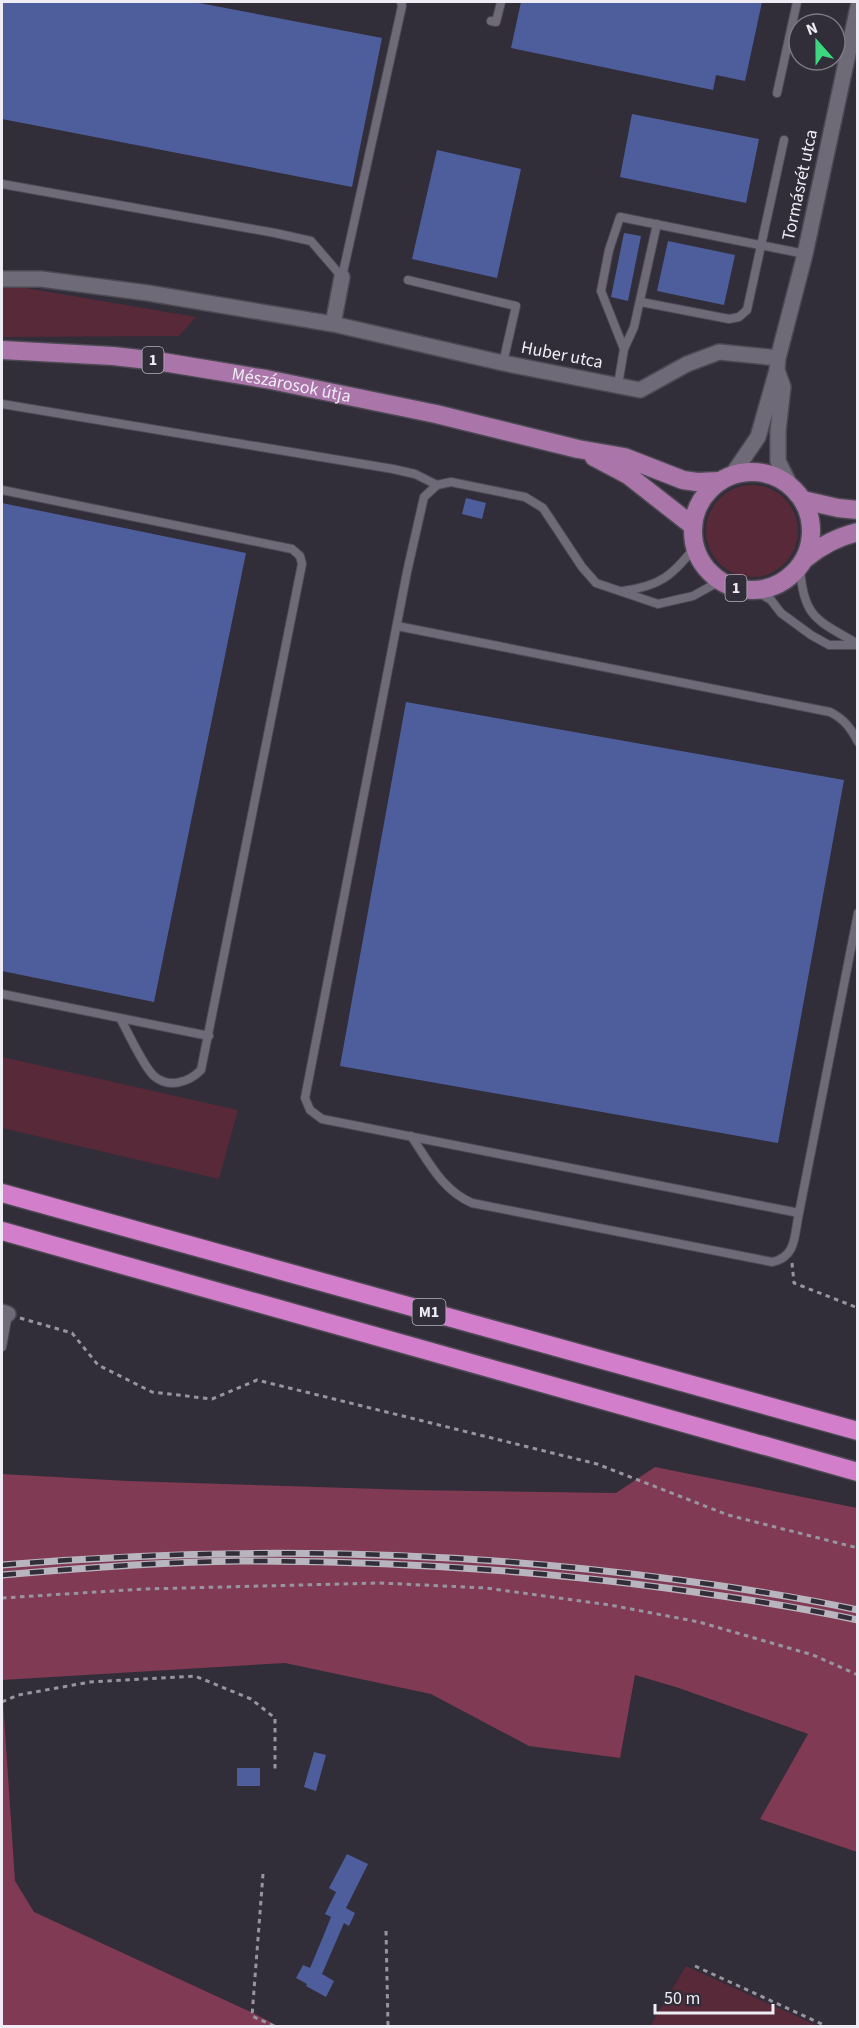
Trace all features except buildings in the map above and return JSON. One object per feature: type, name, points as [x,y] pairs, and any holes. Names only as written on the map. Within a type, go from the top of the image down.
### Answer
[{"type":"highway","name":"M1","points":[[2,1193],[858,1431]]},
{"type":"highway","name":"M1","points":[[2,1231],[858,1472]]},
{"type":"main road","name":"Mészárosok útja","points":[[2,350],[113,356],[220,371],[436,414],[578,449],[624,457],[682,480],[697,482],[756,472],[774,476],[790,485],[804,500],[810,514],[811,543],[803,562]]},
{"type":"main road","name":"Mészárosok útja","points":[[578,449],[628,475],[693,526]]},
{"type":"main road","name":"1","points":[[726,478],[702,500],[693,526],[695,547],[704,566],[720,581],[732,587],[756,591],[781,584],[823,544],[858,532]]},
{"type":"main road","points":[[804,500],[858,510]]},
{"type":"street","name":"Tormásrét utca","points":[[726,478],[758,437],[805,254],[858,7]]},
{"type":"street","points":[[333,324],[342,277]]},
{"type":"street","name":"Huber utca","points":[[2,279],[42,279],[148,292],[333,324],[503,363],[640,390],[687,363],[719,352],[778,364]]},
{"type":"street","points":[[778,364],[783,387],[778,431],[778,461],[790,485]]},
{"type":"lane","points":[[342,277],[401,2]]},
{"type":"lane","points":[[491,21],[496,22],[501,2]]},
{"type":"lane","points":[[777,93],[797,2]]},
{"type":"lane","points":[[640,302],[729,319],[739,317],[747,310],[784,140]]},
{"type":"lane","points":[[2,184],[311,241],[342,277]]},
{"type":"lane","points":[[624,348],[601,291],[609,250],[620,217],[805,254]]},
{"type":"lane","points":[[618,385],[624,348],[634,327],[657,224]]},
{"type":"lane","points":[[408,280],[516,306],[503,363]]},
{"type":"lane","points":[[2,404],[393,469],[415,474],[437,484],[451,482],[525,497],[543,508],[582,567],[596,583],[658,604],[693,596],[720,581]]},
{"type":"lane","points":[[437,484],[424,497],[420,512],[305,1098],[310,1110],[322,1119],[799,1213]]},
{"type":"lane","points":[[2,490],[292,549],[300,556],[302,564],[201,1070],[191,1079],[179,1083],[166,1082],[154,1076],[120,1018]]},
{"type":"lane","points":[[619,591],[655,585],[681,565],[695,547]]},
{"type":"lane","points":[[803,562],[801,590],[817,620],[858,645]]},
{"type":"lane","points":[[756,591],[771,600],[781,613],[829,645],[858,645]]},
{"type":"lane","points":[[397,626],[830,712],[850,727],[858,742]]},
{"type":"lane","points":[[411,1136],[448,1189],[472,1203],[772,1262],[783,1260],[790,1252],[799,1213],[858,913]]},
{"type":"lane","points":[[2,994],[209,1036]]},
{"type":"lane","points":[[2,1347],[5,1313]]},
{"type":"path","points":[[790,1252],[794,1282],[831,1299],[858,1308]]},
{"type":"path","points":[[5,1313],[72,1333],[98,1365],[152,1392],[212,1400],[257,1380],[597,1464],[728,1515],[858,1548]]},
{"type":"path","points":[[2,1598],[144,1589],[356,1583],[486,1588],[610,1605],[699,1622],[813,1655],[858,1675]]},
{"type":"path","points":[[2,1702],[18,1695],[90,1682],[195,1676],[251,1699],[275,1718],[274,1773]]},
{"type":"path","points":[[263,1874],[252,2016],[274,2026]]},
{"type":"path","points":[[386,1931],[388,2026]]},
{"type":"path","points":[[695,1966],[826,2026]]},
{"type":"shaded area","points":[[2,284],[196,317],[179,336],[2,337]]},
{"type":"shaded area","points":[[752,485],[770,488],[785,498],[795,513],[798,531],[795,549],[785,564],[770,574],[752,577],[734,574],[719,564],[709,549],[706,531],[709,513],[719,498],[734,488]]},
{"type":"shaded area","points":[[2,1057],[238,1110],[219,1179],[2,1128]]},
{"type":"shaded area","points":[[655,1467],[857,1508],[857,1852],[760,1819],[808,1734],[679,1688],[635,1675],[620,1758],[529,1746],[431,1694],[285,1663],[2,1680],[2,1474],[128,1481],[412,1490],[616,1493]]},
{"type":"shaded area","points":[[2,1686],[15,1881],[34,1912],[278,2026],[2,2026]]},
{"type":"shaded area","points":[[686,1966],[818,2026],[650,2026]]},
{"type":"railway","points":[[2,1565],[87,1559],[256,1553],[425,1557],[509,1562],[679,1580],[768,1593],[858,1610]]},
{"type":"railway","points":[[2,1575],[121,1566],[241,1561],[401,1565],[507,1571],[613,1581],[762,1602],[858,1620]]}]
